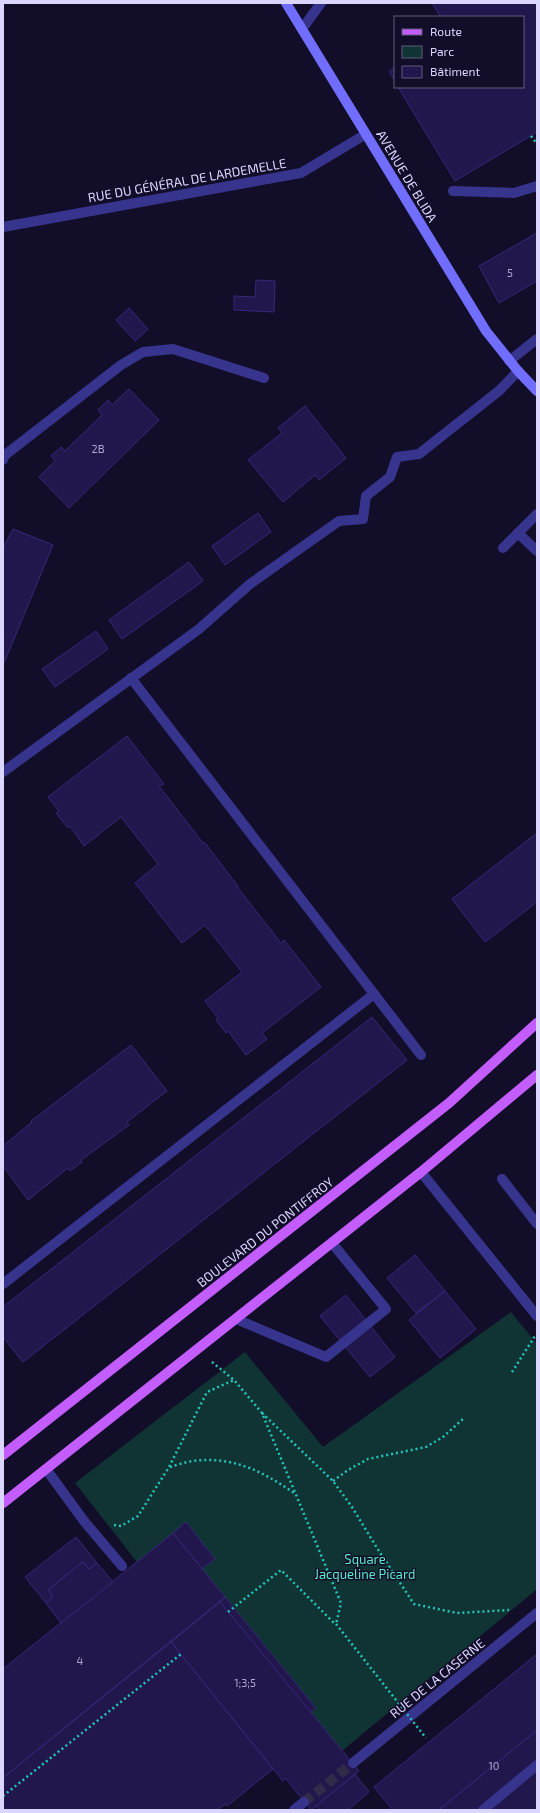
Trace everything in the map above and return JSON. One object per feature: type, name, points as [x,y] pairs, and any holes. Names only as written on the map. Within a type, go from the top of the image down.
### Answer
[{"type":"main road","name":"AVENUE DE BLIDA","points":[[286,3],[486,331],[509,361],[537,391]]},
{"type":"main road","name":"BOULEVARD DU PONTIFFROY","points":[[3,1455],[449,1103],[537,1023]]},
{"type":"main road","points":[[3,1503],[421,1172],[537,1076]]},
{"type":"street","points":[[302,29],[321,3]]},
{"type":"street","name":"RUE DU GÉNÉRAL DE LARDEMELLE","points":[[3,227],[301,173],[366,134]]},
{"type":"street","points":[[453,191],[514,193],[537,186]]},
{"type":"street","points":[[509,361],[537,339]]},
{"type":"street","points":[[3,460],[5,455],[121,365],[143,352],[173,349],[264,378]]},
{"type":"street","points":[[3,772],[199,629],[250,584],[339,521],[363,519],[366,496],[390,477],[396,457],[419,454],[500,390],[518,371]]},
{"type":"street","points":[[503,548],[537,514]]},
{"type":"street","points":[[518,533],[537,551]]},
{"type":"street","points":[[131,678],[421,1055]]},
{"type":"street","points":[[3,1284],[374,994]]},
{"type":"street","points":[[421,1172],[537,1316]]},
{"type":"street","points":[[502,1179],[537,1224]]},
{"type":"street","points":[[236,1319],[326,1356],[386,1309],[332,1243]]},
{"type":"street","points":[[46,1469],[84,1521],[122,1566]]},
{"type":"street","name":"RUE DE LA CASERNE","points":[[353,1763],[537,1613]]},
{"type":"street","points":[[483,1810],[537,1765]]},
{"type":"street","points":[[294,1810],[304,1802]]},
{"type":"path","points":[[531,136],[537,144]]},
{"type":"path","points":[[512,1372],[526,1352],[537,1332]]},
{"type":"path","points":[[198,1350],[234,1380],[262,1413],[333,1481],[352,1507],[414,1604],[457,1613],[514,1610]]},
{"type":"path","points":[[84,1521],[121,1526],[138,1516],[169,1467],[207,1392],[234,1380]]},
{"type":"path","points":[[262,1413],[341,1603],[336,1624]]},
{"type":"path","points":[[333,1481],[348,1470],[368,1460],[426,1447],[443,1437],[463,1419]]},
{"type":"path","points":[[169,1467],[193,1461],[232,1462],[252,1468],[271,1478],[295,1494]]},
{"type":"path","points":[[228,1612],[281,1570],[336,1624],[426,1738]]},
{"type":"path","points":[[3,1796],[181,1654]]},
{"type":"green space","name":"Square Jacqueline Picard","points":[[511,1312],[537,1344],[537,1589],[342,1751],[310,1712],[316,1708],[202,1569],[215,1559],[186,1523],[137,1562],[75,1483],[245,1352],[323,1447]]},
{"type":"building","points":[[432,3],[537,3],[537,132],[455,181],[399,88],[524,88],[524,16],[440,16]]},
{"type":"building","points":[[394,68],[394,79],[389,71]]},
{"type":"building","points":[[537,233],[537,281],[499,303],[479,266]]},
{"type":"building","points":[[256,280],[275,281],[274,312],[234,310],[234,296],[255,297]]},
{"type":"building","points":[[129,308],[148,329],[135,341],[116,320]]},
{"type":"building","points":[[129,389],[159,420],[69,508],[39,477],[55,461],[51,456],[61,447],[65,451],[102,415],[98,410],[108,400],[112,405]]},
{"type":"building","points":[[305,406],[346,458],[319,480],[315,475],[283,502],[248,460],[282,433],[278,428]]},
{"type":"building","points":[[258,513],[271,532],[225,565],[212,546]]},
{"type":"building","points":[[13,529],[53,545],[4,663],[3,548]]},
{"type":"building","points":[[189,562],[203,581],[122,639],[109,620]]},
{"type":"building","points":[[96,631],[108,649],[55,687],[42,669]]},
{"type":"building","points":[[127,736],[164,784],[159,786],[203,843],[205,843],[281,943],[284,940],[321,987],[262,1033],[267,1039],[246,1055],[228,1031],[226,1033],[216,1020],[218,1018],[205,1001],[242,972],[205,925],[182,943],[135,883],[158,864],[121,817],[84,846],[70,826],[68,828],[56,813],[59,811],[48,797]]},
{"type":"building","points":[[537,833],[537,902],[485,942],[452,899]]},
{"type":"building","points":[[372,1017],[407,1060],[23,1362],[3,1337],[3,1307]]},
{"type":"building","points":[[131,1045],[167,1091],[127,1122],[129,1125],[81,1160],[82,1162],[70,1171],[68,1168],[28,1200],[3,1166],[3,1146],[32,1122],[31,1121]]},
{"type":"building","points":[[415,1255],[445,1291],[416,1313],[387,1278]]},
{"type":"building","points":[[445,1291],[476,1329],[440,1358],[409,1320]]},
{"type":"building","points":[[346,1295],[395,1357],[370,1377],[320,1316]]},
{"type":"building","points":[[186,1522],[215,1559],[202,1569],[173,1533]]},
{"type":"building","points":[[173,1533],[225,1597],[3,1778],[3,1669]]},
{"type":"building","points":[[76,1537],[97,1563],[89,1569],[83,1562],[48,1590],[53,1597],[46,1603],[25,1577]]},
{"type":"building","points":[[83,1562],[89,1569],[97,1563],[113,1582],[61,1623],[46,1603],[53,1597],[48,1590]]},
{"type":"building","points":[[225,1597],[316,1708],[310,1712],[220,1602]]},
{"type":"building","points":[[220,1602],[359,1771],[311,1810],[285,1778],[283,1781],[171,1642]]},
{"type":"building","points":[[171,1642],[273,1769],[227,1806],[225,1804],[217,1810],[3,1810],[3,1778]]},
{"type":"building","points":[[537,1654],[537,1730],[439,1810],[393,1810],[374,1787]]},
{"type":"building","points":[[537,1730],[537,1810],[439,1810]]},
{"type":"building","points":[[355,1774],[369,1792],[348,1810],[319,1810],[316,1806]]},
{"type":"tunnel","points":[[304,1802],[353,1763]]}]
